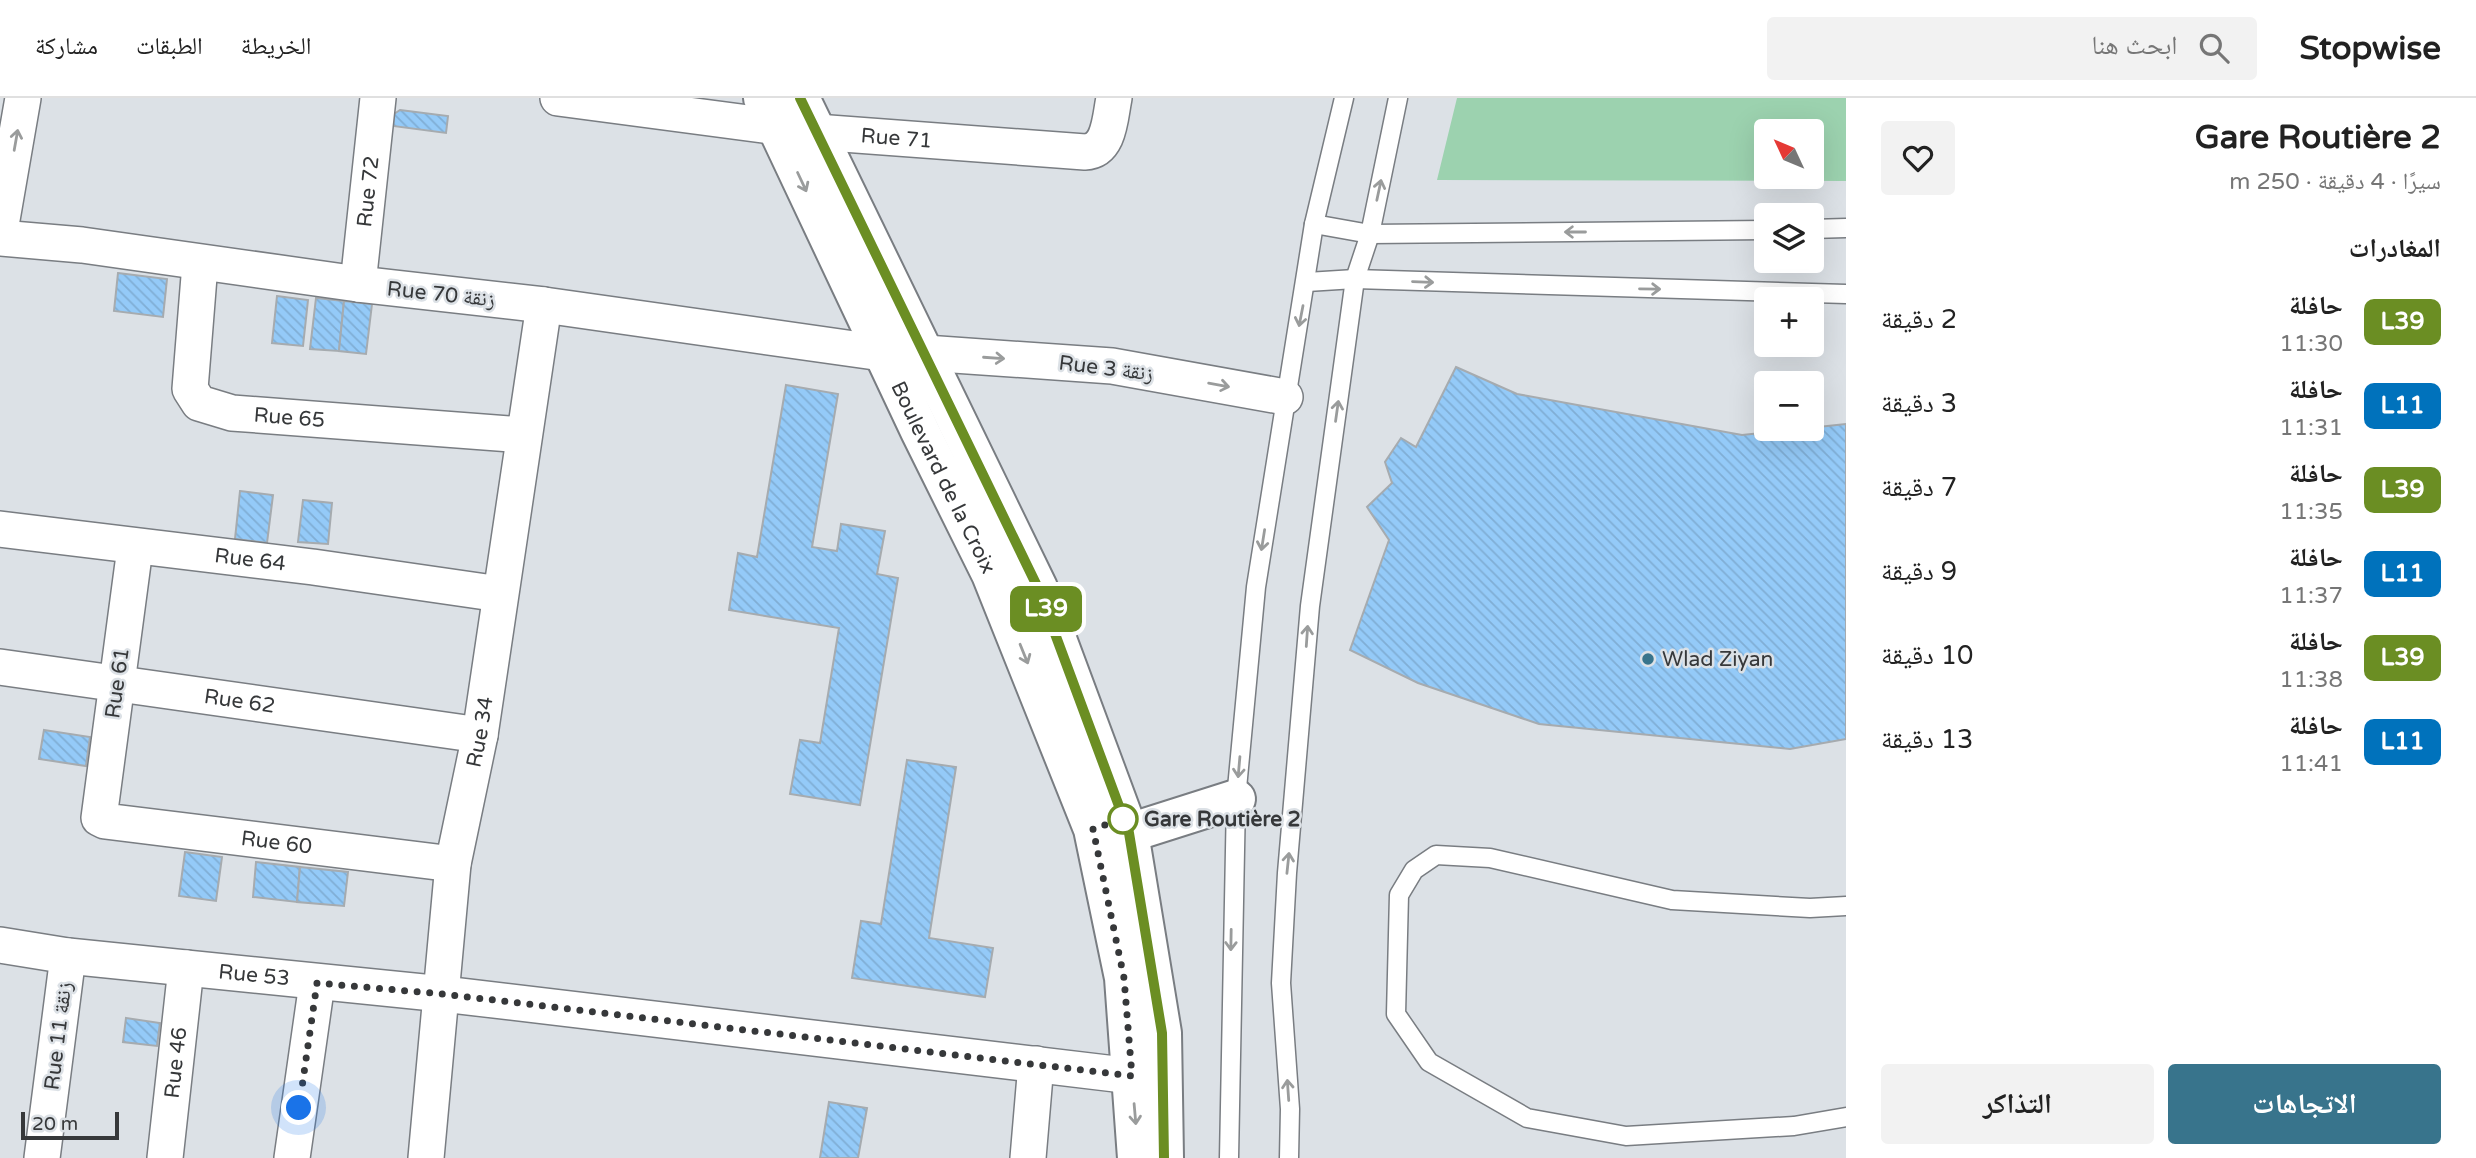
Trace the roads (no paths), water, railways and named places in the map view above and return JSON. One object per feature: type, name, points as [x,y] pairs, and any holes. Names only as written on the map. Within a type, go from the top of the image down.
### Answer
[{"type":"street","points":[[0,231],[23,98]]},
{"type":"street","name":"Rue 72","points":[[358,284],[378,98]]},
{"type":"street","name":"Rue 71","points":[[558,98],[808,115],[1092,151],[1103,143],[1106,136],[1114,98]]},
{"type":"street","name":"Boulevard de la Croix","points":[[770,113],[991,573],[1093,829],[1124,978],[1137,1158]]},
{"type":"street","name":"Boulevard de la Croix","points":[[808,115],[1038,588],[1129,833],[1162,1033],[1164,1158]]},
{"type":"street","name":"Rue 70 زنقة","points":[[0,239],[82,245],[200,264],[544,305],[883,353]]},
{"type":"street","name":"Rue 65","points":[[200,264],[190,389],[199,403],[232,413],[524,435]]},
{"type":"street","name":"Rue 34","points":[[426,1158],[453,864],[480,734],[544,305]]},
{"type":"street","name":"Rue 3 زنقة","points":[[925,353],[1112,366],[1285,397]]},
{"type":"street","name":"Rue 64","points":[[0,529],[135,548],[313,567],[500,594]]},
{"type":"street","name":"Rue 61","points":[[99,818],[135,548]]},
{"type":"street","name":"Rue 62","points":[[0,667],[117,686],[480,734]]},
{"type":"street","points":[[1129,833],[1236,799]]},
{"type":"street","name":"Rue 60","points":[[99,818],[118,823],[453,864]]},
{"type":"street","name":"Rue 53","points":[[0,945],[68,956],[443,994],[1132,1076]]},
{"type":"street","name":"Rue 11 زنقة","points":[[42,1158],[68,956]]},
{"type":"street","name":"Rue 46","points":[[165,1158],[186,968]]},
{"type":"street","points":[[292,1158],[317,983]]},
{"type":"street","points":[[1028,1158],[1036,1065]]},
{"type":"lane","points":[[1229,1158],[1236,799],[1256,587],[1285,397],[1307,282],[1314,224],[1344,98]]},
{"type":"lane","points":[[1289,1158],[1290,1109],[1281,983],[1287,873],[1310,606],[1355,279],[1370,234],[1398,98]]},
{"type":"lane","points":[[1314,224],[1370,234],[1754,230]]},
{"type":"lane","points":[[1824,229],[1846,228]]},
{"type":"lane","points":[[1307,282],[1355,279],[1846,294]]},
{"type":"lane","points":[[1846,906],[1810,908],[1672,900],[1490,858],[1436,856],[1414,870],[1399,895],[1396,1014],[1429,1062],[1527,1118],[1626,1136],[1794,1126],[1846,1117]]},
{"type":"place","name":"Wlad Ziyan","points":[[1648,659]]},
{"type":"place","name":"Gare Routière 2","points":[[1123,819]]}]
